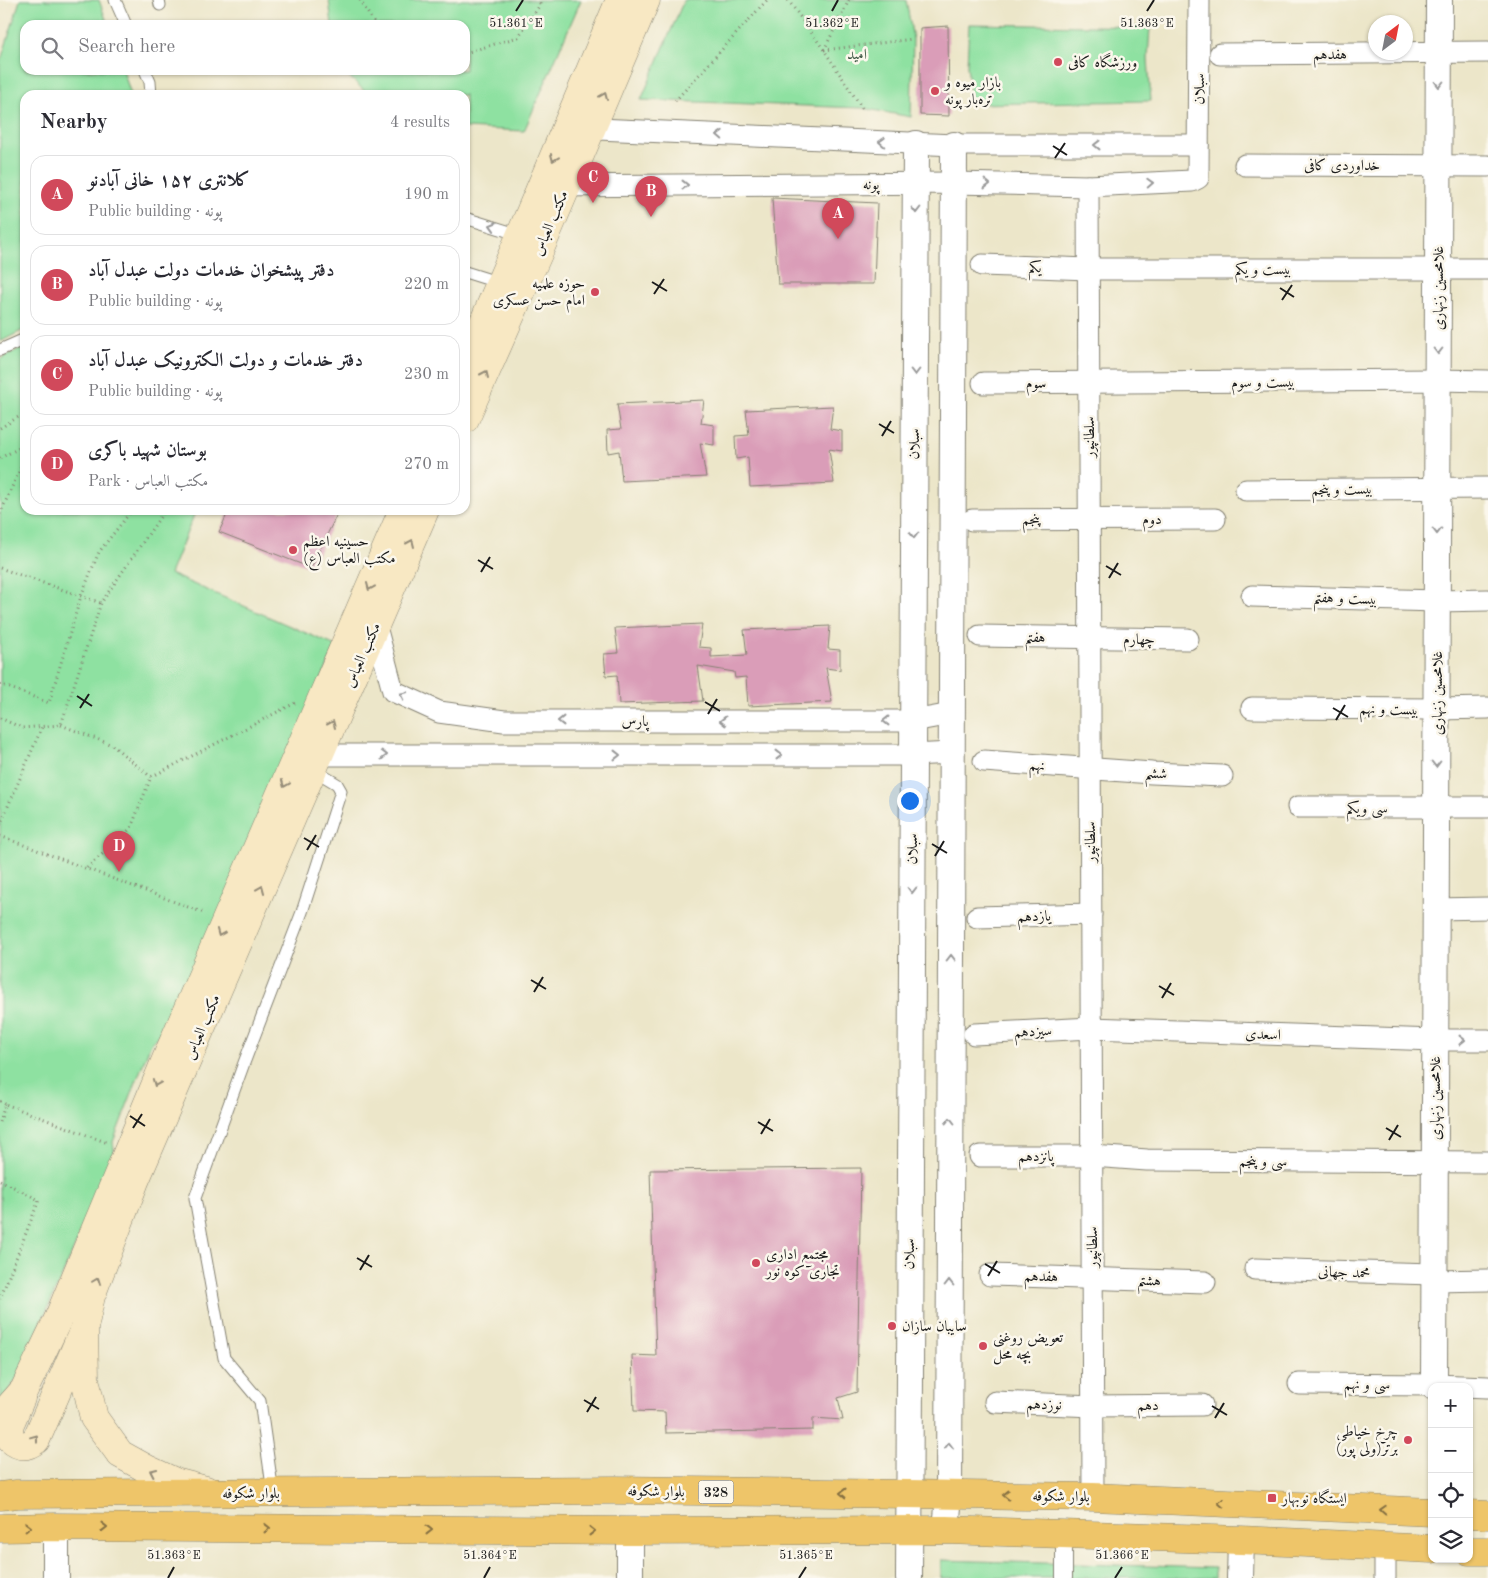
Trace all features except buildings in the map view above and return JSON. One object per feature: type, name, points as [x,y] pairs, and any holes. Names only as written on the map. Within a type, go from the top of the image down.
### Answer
[{"type":"main road","name":"مکتب العباس","points":[[579,128],[620,0]]},
{"type":"main road","name":"مکتب العباس","points":[[470,359],[538,254],[554,186],[579,128],[646,0]]},
{"type":"main road","name":"مکتب العباس","points":[[470,402],[496,320],[500,282],[520,235],[554,186]]},
{"type":"main road","name":"مکتب العباس","points":[[216,1493],[175,1482],[120,1454],[94,1418],[85,1379],[84,1328],[91,1296],[135,1181],[310,757],[401,515]]},
{"type":"main road","name":"مکتب العباس","points":[[0,1417],[24,1390],[58,1319],[168,1052],[376,623],[423,515]]},
{"type":"main road","points":[[24,1390],[9,1426],[10,1439],[17,1445],[28,1446],[36,1440],[84,1328]]},
{"type":"main road","name":"بلوار شکوفه","points":[[6,1493],[615,1490],[949,1494],[1093,1497],[1428,1512]]},
{"type":"main road","points":[[1473,1514],[1488,1515]]},
{"type":"main road","points":[[0,1528],[908,1532],[946,1530],[1241,1540],[1428,1549]]},
{"type":"main road","points":[[1473,1550],[1488,1551]]},
{"type":"street","name":"سبلان","points":[[1198,178],[1200,0]]},
{"type":"street","name":"غلامحسین زنهاری","points":[[1434,1383],[1439,0]]},
{"type":"street","name":"هفدهم","points":[[1220,54],[1488,52]]},
{"type":"street","points":[[579,128],[916,144],[1198,145]]},
{"type":"street","name":"سبلان","points":[[908,1578],[916,144]]},
{"type":"street","points":[[946,1530],[949,1494],[954,145]]},
{"type":"street","name":"خداوردی کافی","points":[[1245,165],[1488,166]]},
{"type":"street","name":"پونه","points":[[554,186],[916,183],[1088,186],[1192,181],[1198,178]]},
{"type":"street","name":"سلطانپور","points":[[1088,186],[1093,1497]]},
{"type":"street","name":"یکم","points":[[982,265],[1088,269]]},
{"type":"street","name":"بیست و یکم","points":[[1088,269],[1488,269]]},
{"type":"street","name":"بیست و سوم","points":[[1089,383],[1488,381]]},
{"type":"street","name":"سوم","points":[[983,383],[1089,383]]},
{"type":"street","name":"بیست و پنجم","points":[[1246,490],[1488,488]]},
{"type":"street","name":"دوم","points":[[1089,519],[1215,519]]},
{"type":"street","name":"پنجم","points":[[972,520],[1089,519]]},
{"type":"street","name":"بیست و هفتم","points":[[1252,596],[1437,601],[1488,600]]},
{"type":"street","name":"پارس","points":[[376,623],[393,691],[439,712],[504,721],[912,721],[952,714]]},
{"type":"street","name":"هفتم","points":[[980,636],[1090,638]]},
{"type":"street","name":"چهارم","points":[[1090,638],[1188,639]]},
{"type":"street","name":"بیست و نهم","points":[[1252,708],[1437,710],[1488,708]]},
{"type":"street","points":[[501,755],[504,721]]},
{"type":"street","points":[[310,757],[912,755],[952,753]]},
{"type":"street","name":"نهم","points":[[984,761],[1090,769]]},
{"type":"street","name":"ششم","points":[[1090,769],[1222,776]]},
{"type":"street","name":"سی ویکم","points":[[1298,808],[1488,807]]},
{"type":"street","points":[[1436,909],[1488,908]]},
{"type":"street","name":"یازدهم","points":[[977,918],[1091,914]]},
{"type":"street","name":"اسعدی","points":[[1091,1028],[1436,1040],[1488,1040]]},
{"type":"street","name":"سیزدهم","points":[[974,1034],[1091,1028]]},
{"type":"street","name":"پانزدهم","points":[[980,1156],[1092,1156]]},
{"type":"street","name":"سی و پنجم","points":[[1092,1156],[1148,1160],[1488,1162]]},
{"type":"street","name":"محمد جهانی","points":[[1254,1269],[1488,1280]]},
{"type":"street","name":"هفدهم","points":[[990,1275],[1092,1277]]},
{"type":"street","name":"هشتم","points":[[1092,1277],[1205,1282]]},
{"type":"street","name":"سی و نهم","points":[[1299,1384],[1428,1386]]},
{"type":"street","name":"سی و نهم","points":[[1473,1387],[1488,1387]]},
{"type":"street","name":"نوزدهم","points":[[995,1402],[1093,1406]]},
{"type":"street","name":"دهم","points":[[1093,1406],[1202,1405]]},
{"type":"street","points":[[56,1527],[56,1578]]},
{"type":"street","points":[[630,1531],[630,1578]]},
{"type":"street","points":[[1064,1534],[1064,1578]]},
{"type":"street","points":[[1240,1578],[1241,1540]]},
{"type":"street","points":[[1385,1547],[1385,1578]]},
{"type":"lane","points":[[115,0],[124,20]]},
{"type":"lane","points":[[147,75],[151,90]]},
{"type":"lane","points":[[470,220],[520,235]]},
{"type":"lane","points":[[470,273],[500,282]]},
{"type":"lane","points":[[0,350],[20,341]]},
{"type":"lane","points":[[273,1492],[260,1401],[224,1358],[195,1198],[302,912],[341,791],[337,784],[310,757]]},
{"type":"path","points":[[360,0],[372,20]]},
{"type":"path","points":[[470,51],[518,37],[540,5],[540,0]]},
{"type":"path","points":[[675,102],[768,0]]},
{"type":"path","points":[[788,0],[862,108]]},
{"type":"path","points":[[824,50],[849,0]]},
{"type":"path","points":[[824,50],[913,39]]},
{"type":"path","points":[[0,428],[20,416]]},
{"type":"path","points":[[0,458],[20,448]]},
{"type":"path","points":[[0,514],[20,469]]},
{"type":"path","points":[[0,684],[49,703],[82,596],[99,552],[128,515]]},
{"type":"path","points":[[62,725],[101,603],[162,515]]},
{"type":"path","points":[[0,568],[101,603]]},
{"type":"path","points":[[86,868],[131,828],[151,777],[298,702]]},
{"type":"path","points":[[0,718],[22,728],[62,725],[112,745],[151,777]]},
{"type":"path","points":[[0,825],[42,726]]},
{"type":"path","points":[[0,836],[210,915]]},
{"type":"path","points":[[0,1101],[128,1151]]},
{"type":"path","points":[[0,1122],[4,1104]]},
{"type":"path","points":[[0,1180],[39,1200],[0,1299]]},
{"type":"green space","points":[[20,0],[99,0],[106,20],[20,20],[20,75],[125,75],[129,90],[20,90],[20,332],[0,342],[0,63]]},
{"type":"green space","points":[[329,0],[581,0],[524,131],[470,128],[470,90],[364,90],[347,75],[470,75],[470,20],[331,20]]},
{"type":"green space","name":"امید","points":[[684,0],[906,0],[913,39],[911,117],[862,108],[641,100]]},
{"type":"green space","name":"ورزشگاه کافی","points":[[969,24],[1150,27],[1148,59],[1151,101],[971,104],[967,65]]},
{"type":"green space","points":[[20,349],[20,515],[194,515],[170,574],[336,646],[176,1017],[151,1043],[113,1142],[115,1156],[15,1382],[0,1403],[0,359]]},
{"type":"green space","points":[[941,1560],[1215,1568],[1215,1578],[941,1578]]},
{"type":"place","name":"ورزشگاه کافی","points":[[1058,62]]},
{"type":"place","name":"بازار میوه و تره‌بار پونه","points":[[935,91]]},
{"type":"place","name":"دفتر خدمات و دولت الکترونیک عبدل آباد","points":[[593,203]]},
{"type":"place","name":"دفتر پیشخوان خدمات دولت عبدل آباد","points":[[651,217]]},
{"type":"place","name":"کلانتری ۱۵۲ خانی آبادنو","points":[[838,239]]},
{"type":"place","name":"حوزه علمیه امام حسن عسکری","points":[[595,292]]},
{"type":"place","name":"حسینیه اعظم مکتب العباس (ع)","points":[[293,550]]},
{"type":"place","name":"بوستان شهید باکری","points":[[119,872]]},
{"type":"place","name":"مجتمع اداری تجاری کوه نور","points":[[756,1263]]},
{"type":"place","name":"سایبان سازان","points":[[892,1326]]},
{"type":"place","name":"تعویض روغنی بچه محل","points":[[983,1346]]},
{"type":"place","name":"چرخ خیاطی برتر(ولی پور)","points":[[1408,1440]]},
{"type":"place","name":"ایستگاه نوبهار","points":[[1272,1498]]}]
